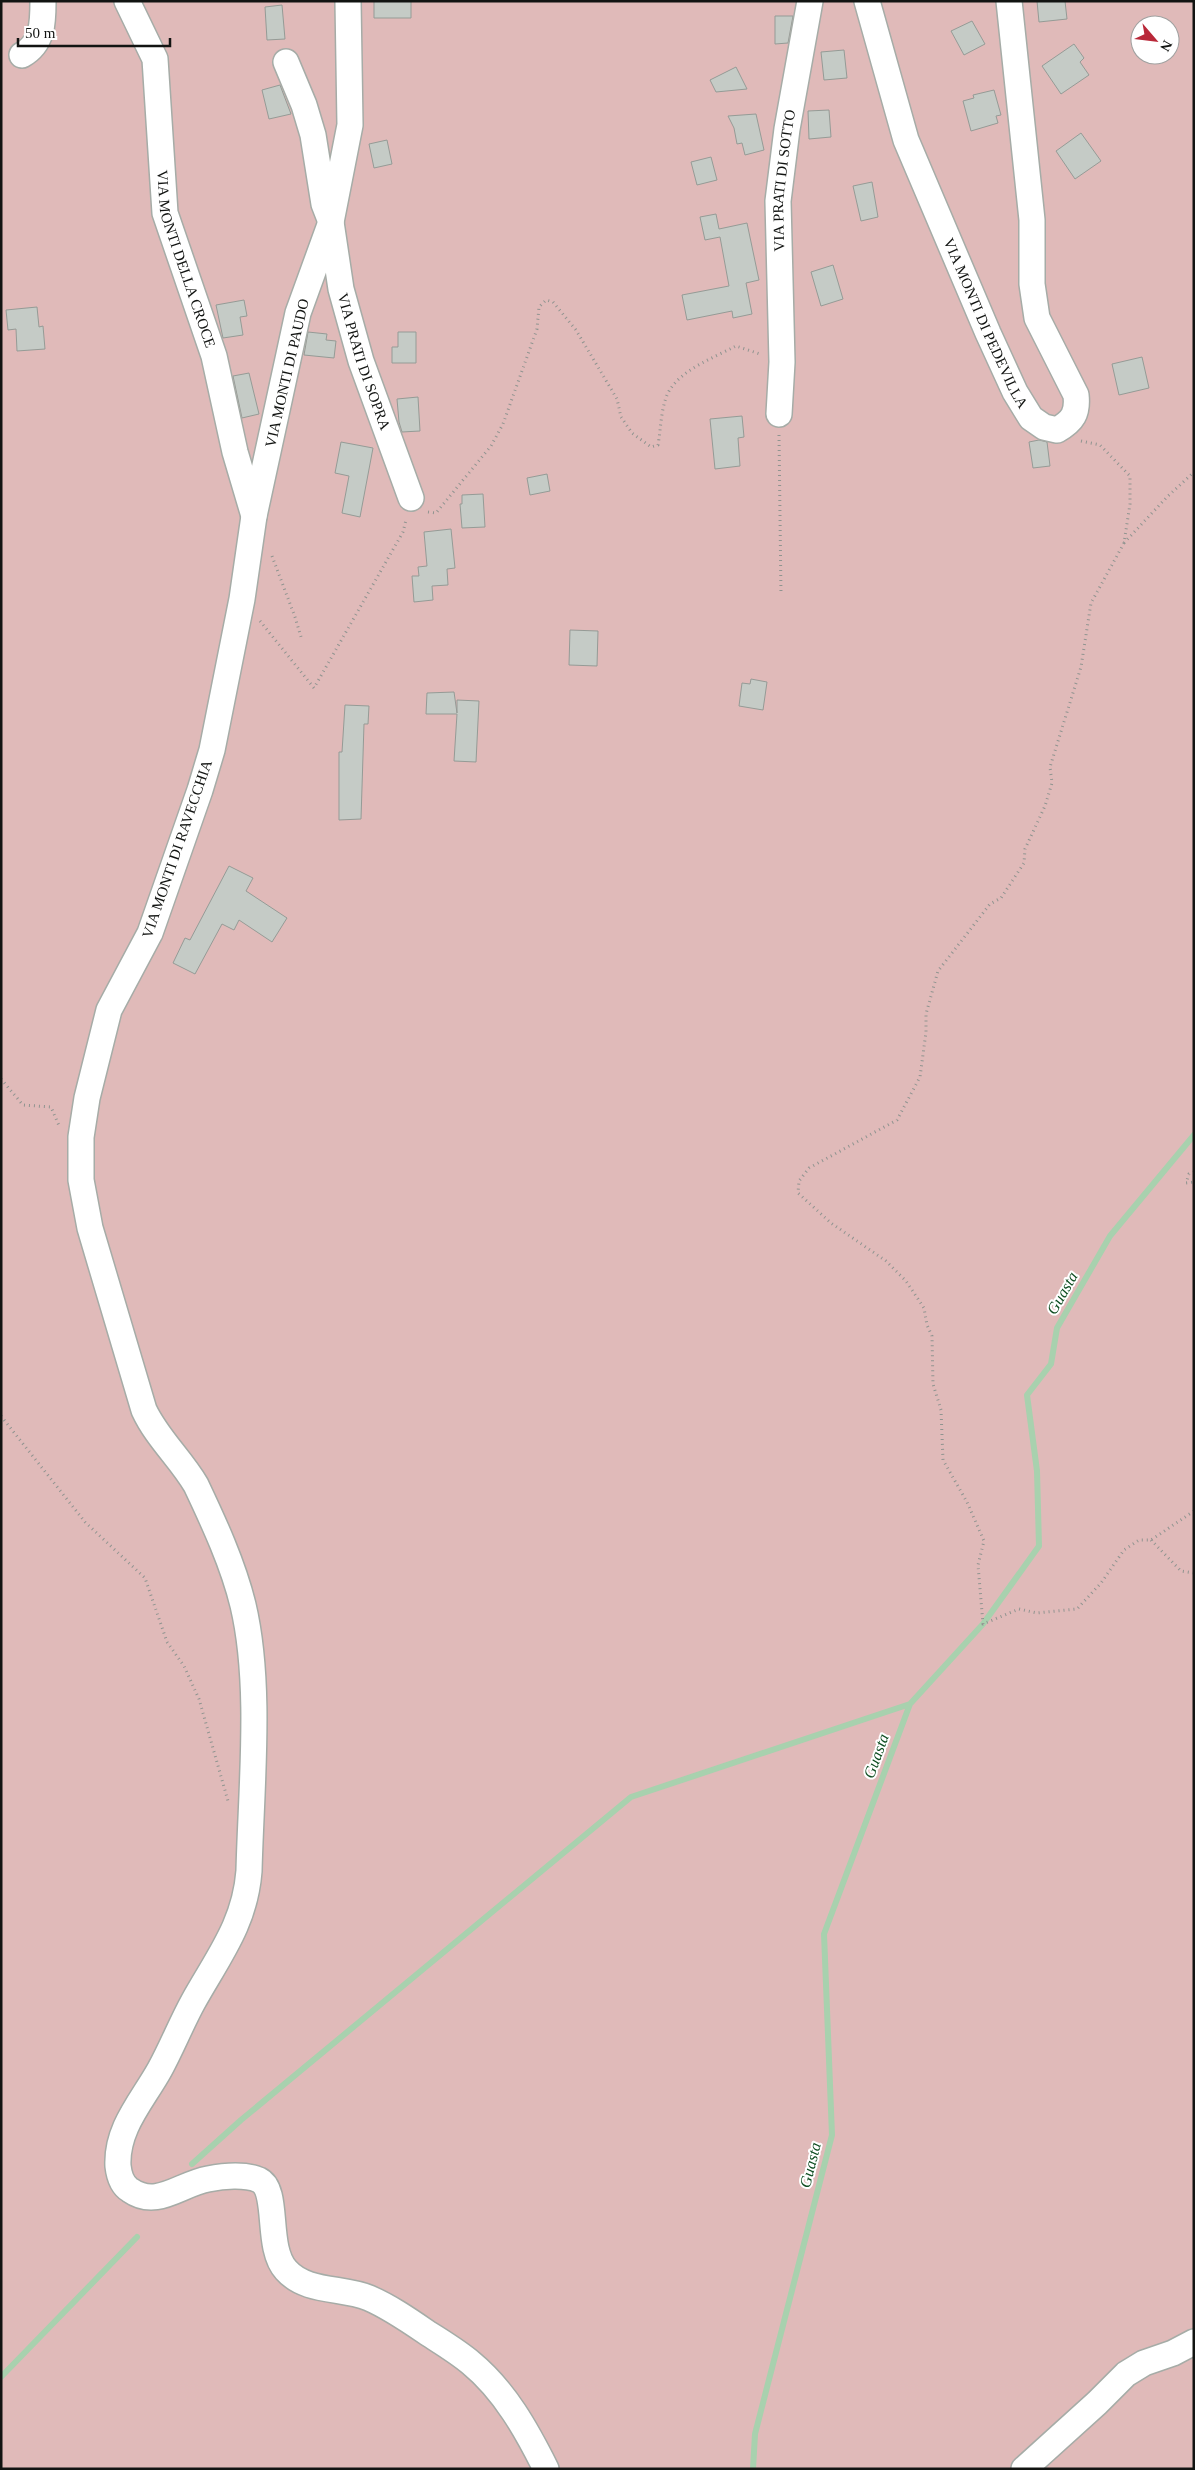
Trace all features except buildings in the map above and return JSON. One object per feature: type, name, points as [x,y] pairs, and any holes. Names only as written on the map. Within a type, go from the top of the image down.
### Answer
[{"type":"street","points":[[22,55],[32,49],[38,39],[43,20],[43,1]]},
{"type":"street","name":"VIA MONTI DELLA CROCE","points":[[127,1],[155,59],[166,213],[214,356],[235,452],[254,516]]},
{"type":"street","name":"VIA MONTI DI PAUDO","points":[[242,599],[254,516],[298,313],[331,222],[350,125],[348,1]]},
{"type":"street","name":"VIA PRATI DI SOTTO","points":[[779,414],[782,362],[778,201],[787,129],[810,1]]},
{"type":"street","name":"VIA MONTI DI PEDEVILLA","points":[[867,1],[906,140],[1015,392],[1031,418],[1044,427],[1057,430],[1071,422]]},
{"type":"street","points":[[1009,1],[1032,220],[1033,293],[1037,318],[1076,395],[1077,408],[1071,422]]},
{"type":"street","points":[[286,62],[304,105],[313,136],[324,204],[331,222]]},
{"type":"street","name":"VIA PRATI DI SOPRA","points":[[331,222],[341,289],[361,361],[411,498]]},
{"type":"street","name":"VIA MONTI DI RAVECCHIA","points":[[242,599],[212,750],[200,790],[150,932],[109,1010],[102,1032],[81,1137],[81,1180],[90,1228],[144,1410],[152,1427],[187,1470],[196,1485],[236,1583],[243,1607],[254,1692],[249,1871],[247,1893],[242,1912],[160,2068],[126,2126],[119,2149],[118,2166],[120,2179],[126,2187],[142,2198],[160,2197],[209,2178],[235,2176],[259,2180],[264,2184],[270,2195],[273,2241],[280,2262],[286,2270],[308,2284],[358,2294],[378,2303],[421,2328],[471,2363],[509,2405],[546,2469]]},
{"type":"street","points":[[1024,2469],[1126,2374],[1144,2363],[1173,2353],[1194,2342]]},
{"type":"path","points":[[242,599],[314,688],[403,532],[411,498],[430,514],[436,513],[491,446],[503,424],[538,329],[539,307],[546,300],[553,302],[576,330],[617,399],[621,417],[632,433],[651,447],[658,445],[662,417],[670,389],[690,372],[736,346],[782,362]]},
{"type":"path","points":[[779,414],[781,594]]},
{"type":"path","points":[[1071,422],[1074,439],[1100,445],[1130,476],[1130,504],[1124,543]]},
{"type":"path","points":[[1194,472],[1124,543],[1091,603],[1081,667],[1050,767],[1052,784],[1045,806],[1025,850],[1024,863],[1001,898],[990,904],[938,971],[926,1014],[926,1032],[920,1076],[910,1098],[897,1120],[809,1168],[799,1182],[798,1193],[831,1223],[886,1261],[906,1281],[924,1308],[927,1325],[932,1336],[933,1384],[941,1410],[943,1460],[967,1502],[984,1541],[978,1564],[983,1624],[1019,1609],[1038,1613],[1077,1608],[1101,1583],[1124,1550],[1139,1540],[1151,1540],[1194,1511]]},
{"type":"path","points":[[268,548],[296,617],[300,637]]},
{"type":"path","points":[[1,1079],[23,1104],[51,1107],[62,1135]]},
{"type":"path","points":[[1194,1172],[1190,1174],[1186,1183],[1194,1182]]},
{"type":"path","points":[[1,1416],[85,1522],[145,1578],[166,1642],[184,1666],[198,1699],[230,1804]]},
{"type":"path","points":[[1151,1540],[1181,1571],[1194,1573]]},
{"type":"shaded area","points":[[1,1],[1194,1],[1194,2469],[1,2469]]},
{"type":"waterway","name":"Guasta","points":[[753,2469],[755,2434],[832,2135],[824,1934],[910,1704],[983,1624],[1039,1546],[1037,1471],[1027,1395],[1051,1364],[1057,1328],[1110,1236],[1194,1135]]},
{"type":"waterway","points":[[192,2164],[241,2120],[631,1797],[910,1704]]},
{"type":"waterway","points":[[1,2377],[137,2237]]}]
